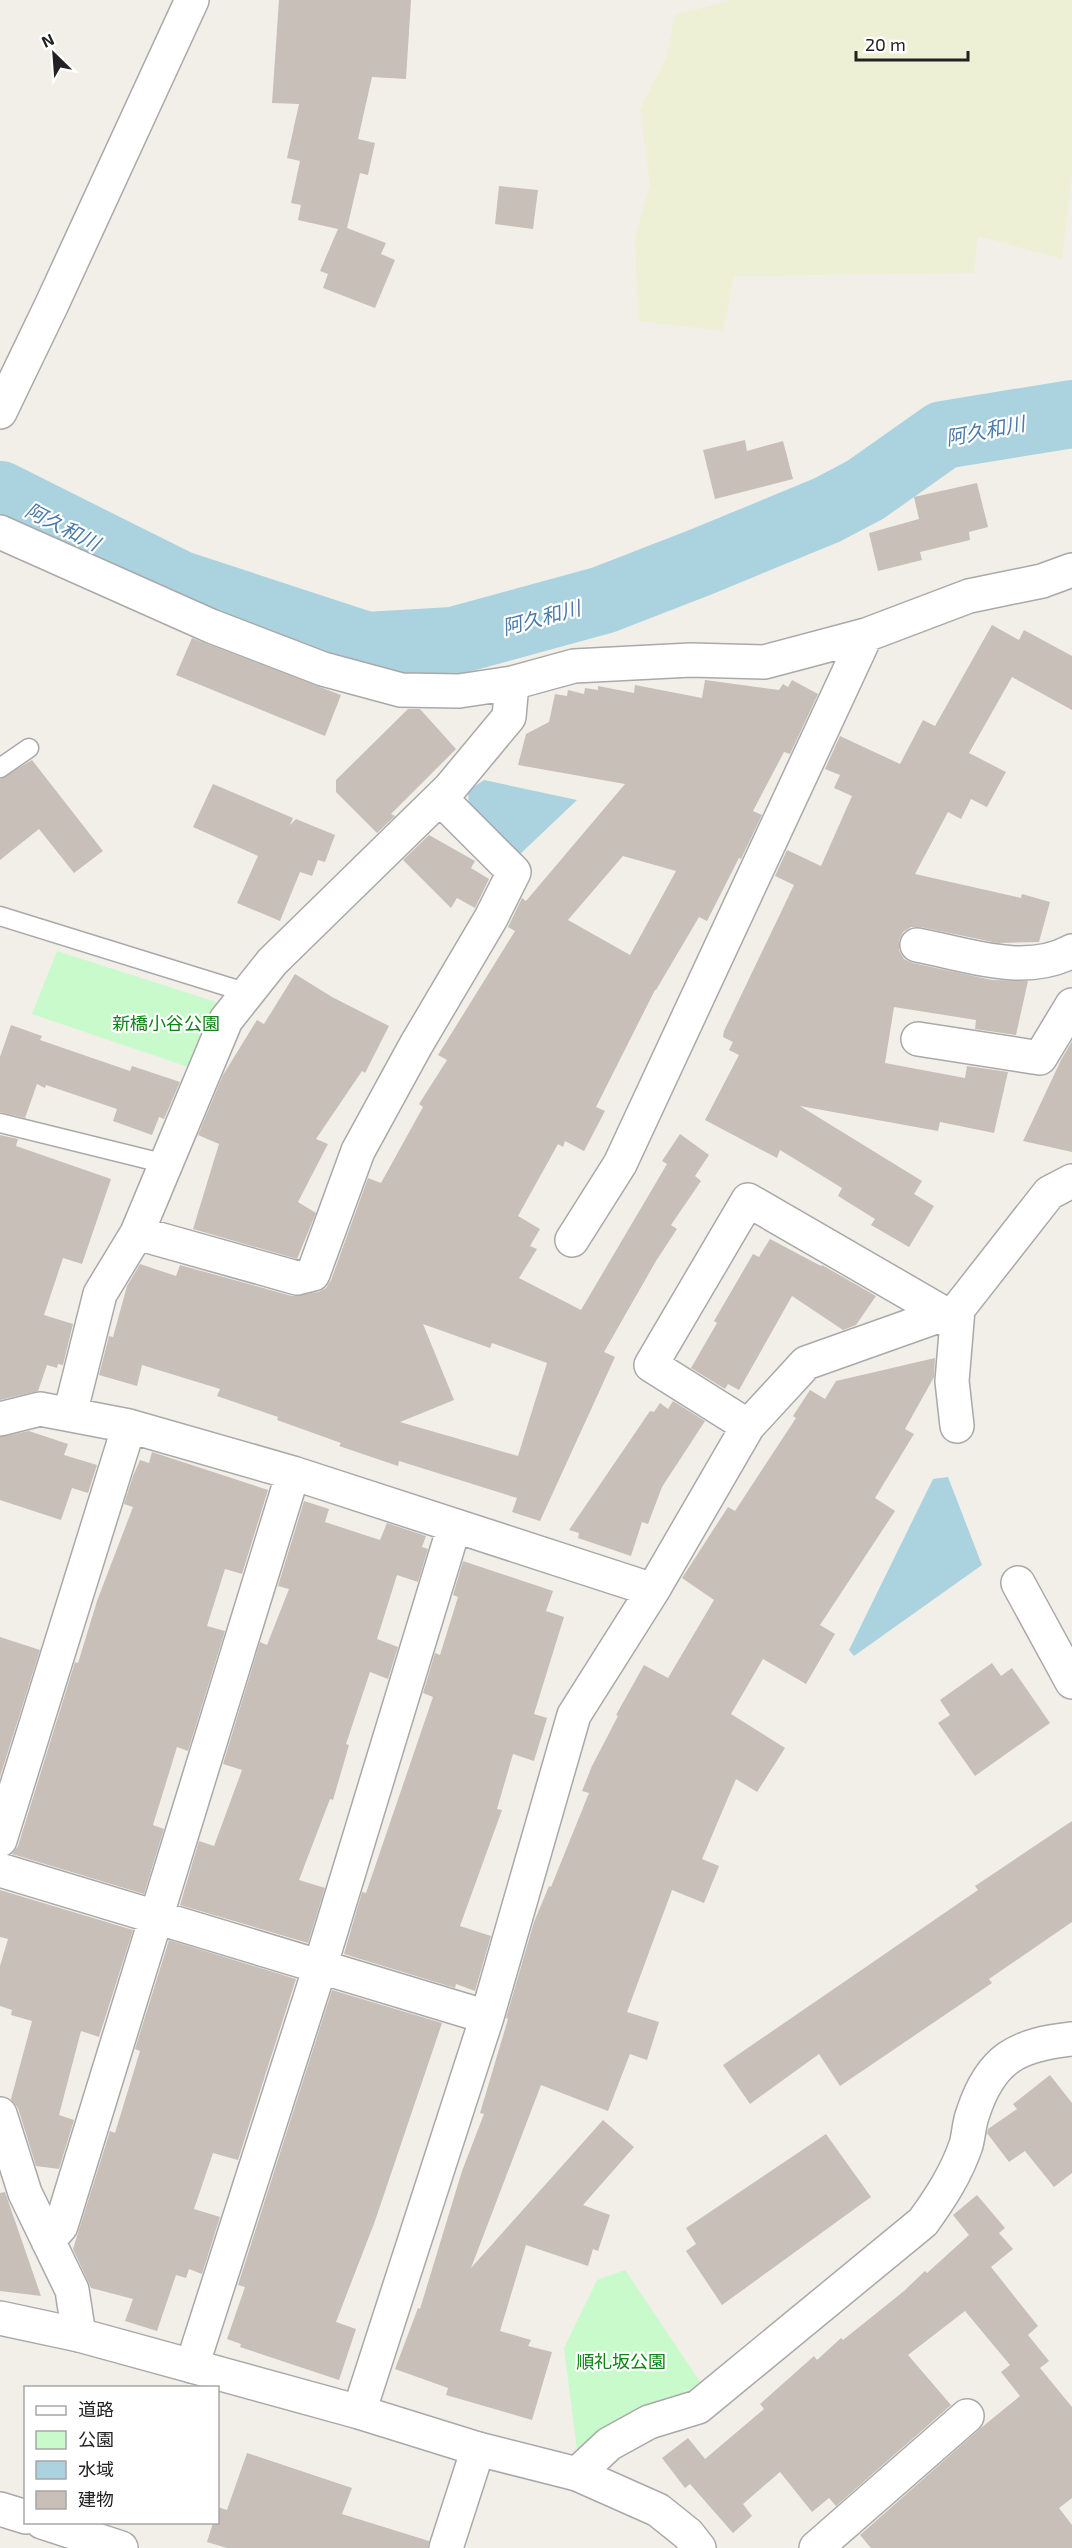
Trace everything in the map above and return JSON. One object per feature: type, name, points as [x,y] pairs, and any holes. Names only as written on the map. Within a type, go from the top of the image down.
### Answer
[{"type":"street","points":[[0,412],[192,0]]},
{"type":"street","points":[[0,532],[211,626],[323,669],[401,690],[459,690],[512,683],[574,666],[691,660],[764,662],[866,635],[969,596],[1042,581],[1072,570]]},
{"type":"street","points":[[572,1240],[620,1164],[866,635]]},
{"type":"street","points":[[69,1414],[100,1294],[137,1233],[226,1020],[272,962],[440,798],[509,717],[512,683]]},
{"type":"street","points":[[137,1233],[297,1278],[313,1274],[358,1151],[416,1045],[491,918],[514,872],[440,798]]},
{"type":"street","points":[[917,945],[1020,965],[1058,958],[1072,951]]},
{"type":"street","points":[[918,1039],[1040,1058],[1072,1005]]},
{"type":"street","points":[[359,2412],[487,2017],[574,1715],[653,1590],[748,1426],[806,1363],[952,1311],[1049,1193],[1072,1181]]},
{"type":"street","points":[[748,1426],[651,1365],[748,1200],[952,1311]]},
{"type":"street","points":[[952,1311],[952,1381],[957,1426]]},
{"type":"street","points":[[0,1419],[40,1409],[129,1426],[293,1473],[653,1590]]},
{"type":"street","points":[[0,1840],[129,1426]]},
{"type":"street","points":[[48,2241],[61,2226],[293,1473]]},
{"type":"street","points":[[192,2366],[320,1967],[454,1527]]},
{"type":"street","points":[[1018,1583],[1072,1682]]},
{"type":"street","points":[[0,1870],[487,2017]]},
{"type":"street","points":[[577,2474],[609,2444],[649,2422],[698,2407],[923,2222],[949,2186],[966,2144],[972,2114],[986,2079],[1012,2053],[1042,2042],[1072,2039]]},
{"type":"street","points":[[0,2114],[25,2193],[72,2290],[79,2335]]},
{"type":"street","points":[[0,2318],[79,2335],[359,2412],[478,2449],[577,2474],[658,2510],[688,2534],[699,2548]]},
{"type":"street","points":[[816,2548],[968,2416]]},
{"type":"street","points":[[446,2548],[478,2449]]},
{"type":"street","points":[[0,2509],[24,2516]]},
{"type":"street","points":[[45,2524],[122,2548]]},
{"type":"lane","points":[[0,768],[29,748]]},
{"type":"lane","points":[[0,916],[248,993]]},
{"type":"lane","points":[[0,1123],[166,1164]]},
{"type":"green space","points":[[732,0],[1072,0],[1072,174],[1062,259],[978,236],[974,273],[734,276],[723,331],[638,321],[635,238],[650,184],[640,109],[666,58],[675,15]]},
{"type":"green space","name":"新橋小谷公園","points":[[57,951],[216,1002],[188,1067],[32,1014]]},
{"type":"green space","name":"順礼坂公園","points":[[625,2270],[701,2383],[680,2395],[634,2413],[577,2450],[564,2348],[597,2280]]},
{"type":"water","points":[[484,780],[577,800],[517,857],[469,809],[468,791]]},
{"type":"water","points":[[948,1477],[982,1565],[854,1656],[849,1650],[933,1479]]},
{"type":"building","points":[[279,0],[411,0],[406,79],[372,77],[358,139],[375,143],[368,175],[360,173],[347,228],[386,243],[381,254],[395,260],[375,308],[323,288],[328,274],[320,271],[338,229],[298,220],[301,205],[291,203],[300,161],[287,158],[299,104],[272,103]]},
{"type":"building","points":[[499,186],[538,190],[533,229],[495,224]]},
{"type":"building","points":[[745,440],[747,451],[783,441],[793,479],[715,499],[703,450]]},
{"type":"building","points":[[977,483],[988,527],[969,532],[970,540],[920,552],[922,560],[878,571],[869,533],[919,519],[914,497]]},
{"type":"building","points":[[992,625],[1019,640],[1024,630],[1072,656],[1072,710],[1012,677],[969,753],[1006,772],[987,807],[971,799],[961,819],[948,812],[915,874],[1021,898],[1022,894],[1050,902],[1039,942],[998,943],[920,927],[911,927],[903,932],[899,941],[899,950],[904,959],[913,963],[992,980],[1028,981],[1016,1035],[975,1029],[976,1020],[894,1007],[885,1063],[965,1078],[967,1066],[1008,1072],[994,1133],[940,1122],[938,1131],[800,1106],[922,1181],[914,1194],[934,1206],[909,1247],[871,1225],[875,1219],[838,1196],[842,1188],[780,1150],[777,1158],[705,1120],[739,1055],[729,1050],[733,1042],[723,1037],[724,1031],[794,885],[775,876],[787,850],[821,866],[852,796],[834,788],[840,775],[825,769],[840,736],[900,764],[923,720],[935,726]]},
{"type":"building","points":[[192,638],[341,695],[325,736],[176,675]]},
{"type":"building","points":[[705,680],[779,690],[783,684],[788,687],[792,680],[818,694],[790,754],[784,752],[753,811],[762,815],[707,921],[699,917],[655,990],[596,1107],[605,1111],[584,1151],[565,1141],[563,1147],[558,1144],[518,1216],[540,1229],[530,1246],[537,1249],[519,1278],[581,1310],[667,1164],[662,1161],[680,1134],[709,1155],[695,1176],[701,1181],[671,1225],[677,1229],[604,1352],[615,1357],[540,1521],[512,1512],[517,1498],[399,1461],[398,1466],[339,1446],[341,1443],[277,1420],[278,1417],[217,1396],[220,1389],[142,1365],[137,1386],[99,1375],[109,1336],[113,1337],[127,1286],[140,1264],[176,1276],[180,1265],[292,1296],[318,1292],[326,1288],[331,1280],[368,1178],[381,1183],[423,1107],[419,1104],[447,1060],[438,1055],[515,931],[508,927],[522,898],[526,901],[625,784],[518,765],[526,734],[549,722],[555,694],[567,696],[568,690],[584,694],[585,688],[598,690],[598,686],[634,693],[635,685],[702,698]],"holes":[[[623,856],[676,871],[630,955],[568,920]],[[423,1324],[490,1348],[492,1343],[547,1363],[518,1456],[400,1422],[454,1400]]]},
{"type":"building","points":[[408,709],[420,709],[456,749],[391,814],[395,816],[377,833],[336,792],[336,780]]},
{"type":"building","points":[[32,760],[103,851],[74,873],[39,829],[0,860],[0,779]]},
{"type":"building","points":[[213,784],[293,818],[290,825],[296,819],[335,835],[325,862],[318,860],[312,876],[300,872],[280,921],[237,903],[258,856],[193,827]]},
{"type":"building","points":[[429,835],[475,861],[471,868],[489,879],[475,908],[457,898],[451,908],[403,860]]},
{"type":"building","points":[[295,974],[332,997],[389,1026],[365,1073],[362,1071],[316,1139],[328,1144],[298,1202],[316,1213],[297,1259],[193,1229],[219,1144],[198,1135],[223,1075],[257,1020],[264,1024]]},
{"type":"building","points":[[11,1025],[42,1036],[40,1040],[130,1071],[132,1066],[180,1082],[164,1119],[159,1117],[152,1135],[113,1121],[117,1109],[37,1084],[25,1118],[0,1112],[0,1057]]},
{"type":"building","points":[[1072,1041],[1072,1152],[1023,1141],[1061,1060]]},
{"type":"building","points":[[0,1135],[18,1139],[16,1146],[111,1179],[82,1264],[63,1258],[44,1315],[73,1324],[63,1365],[58,1364],[57,1368],[47,1365],[38,1391],[0,1400]]},
{"type":"building","points":[[770,1239],[876,1296],[856,1325],[843,1330],[792,1296],[739,1390],[728,1384],[725,1389],[691,1368],[717,1323],[714,1321],[753,1254],[759,1257]]},
{"type":"building","points":[[935,1358],[934,1377],[905,1429],[914,1434],[875,1498],[895,1511],[820,1625],[835,1634],[806,1684],[763,1659],[731,1714],[785,1748],[757,1792],[736,1779],[702,1859],[719,1866],[704,1903],[672,1890],[627,2012],[659,2022],[647,2060],[630,2054],[608,2111],[541,2085],[471,2268],[603,2120],[634,2147],[583,2205],[610,2215],[598,2251],[593,2249],[588,2266],[526,2245],[500,2331],[531,2340],[528,2346],[552,2352],[532,2420],[446,2395],[448,2388],[395,2369],[418,2308],[420,2309],[462,2171],[484,2114],[480,2113],[534,1922],[549,1886],[551,1887],[589,1793],[582,1791],[592,1766],[618,1716],[616,1715],[644,1665],[668,1678],[714,1600],[682,1578],[728,1507],[735,1511],[796,1418],[793,1416],[810,1390],[825,1399],[836,1381]]},
{"type":"building","points":[[673,1401],[705,1421],[662,1487],[648,1524],[642,1522],[631,1556],[578,1538],[579,1533],[569,1530],[650,1411],[654,1412],[660,1403],[668,1409]]},
{"type":"building","points":[[29,1431],[68,1444],[64,1455],[97,1465],[88,1493],[72,1488],[61,1520],[0,1500],[0,1437]]},
{"type":"building","points":[[152,1452],[268,1490],[242,1574],[225,1569],[207,1626],[225,1631],[188,1751],[177,1747],[153,1825],[164,1829],[144,1894],[12,1854],[18,1846],[75,1662],[78,1663],[97,1601],[133,1507],[124,1504],[133,1476],[140,1460],[149,1463]]},
{"type":"building","points":[[304,1501],[329,1509],[325,1522],[380,1540],[387,1523],[426,1536],[422,1547],[428,1549],[418,1582],[397,1575],[377,1639],[398,1647],[388,1679],[370,1672],[346,1744],[349,1745],[333,1800],[330,1799],[299,1880],[325,1888],[308,1943],[180,1905],[199,1841],[214,1846],[242,1770],[223,1764],[260,1642],[267,1645],[289,1589],[278,1586]]},
{"type":"building","points":[[463,1561],[553,1591],[546,1611],[564,1617],[534,1714],[547,1718],[534,1761],[513,1754],[497,1809],[502,1810],[460,1926],[491,1936],[475,1991],[456,1984],[455,1988],[344,1954],[362,1892],[366,1893],[433,1697],[423,1693],[435,1653],[440,1655],[458,1597],[453,1595]]},
{"type":"building","points":[[0,1637],[40,1650],[0,1777]]},
{"type":"building","points":[[992,1663],[1001,1676],[1012,1668],[1050,1723],[975,1776],[938,1723],[950,1715],[940,1700]]},
{"type":"building","points":[[1072,1821],[1072,1922],[989,1979],[992,1983],[840,2086],[819,2054],[750,2104],[723,2065],[978,1890],[975,1886]]},
{"type":"building","points":[[0,1890],[133,1930],[99,2037],[81,2031],[59,2115],[74,2120],[59,2169],[36,2166],[18,2108],[11,2099],[32,2021],[11,2015],[12,2010],[0,2006],[0,1966],[8,1939],[0,1937]]},
{"type":"building","points":[[169,1940],[296,1979],[238,2160],[213,2153],[194,2209],[220,2217],[202,2274],[189,2269],[186,2278],[176,2275],[157,2331],[125,2321],[133,2299],[91,2288],[73,2249],[110,2131],[115,2133],[140,2051],[135,2049]]},
{"type":"building","points":[[332,1990],[442,2023],[375,2221],[336,2322],[356,2329],[339,2380],[240,2347],[241,2344],[227,2339],[245,2287],[238,2285]]},
{"type":"building","points":[[1050,2075],[1072,2103],[1072,2173],[1054,2187],[1025,2151],[1009,2162],[987,2133],[988,2129],[1017,2109],[1013,2104]]},
{"type":"building","points":[[826,2134],[871,2197],[722,2305],[686,2251],[696,2244],[686,2228]]},
{"type":"building","points":[[5,2192],[41,2296],[0,2291],[0,2193]]},
{"type":"building","points":[[977,2195],[1005,2228],[999,2233],[1013,2249],[991,2267],[1038,2326],[1028,2335],[1049,2361],[1040,2368],[1072,2407],[1072,2498],[1059,2508],[1072,2525],[1072,2548],[871,2548],[860,2535],[1020,2396],[1001,2372],[1010,2365],[965,2311],[908,2355],[951,2405],[836,2506],[829,2498],[812,2512],[780,2472],[743,2504],[752,2516],[733,2533],[690,2484],[685,2488],[662,2458],[688,2438],[705,2459],[764,2409],[760,2404],[814,2356],[817,2360],[841,2338],[843,2340],[925,2271],[927,2273],[969,2235],[953,2215]]},
{"type":"building","points":[[247,2453],[352,2488],[342,2514],[429,2541],[428,2548],[227,2548],[207,2542],[213,2524],[219,2524],[219,2507],[227,2510]]},
{"type":"waterway","name":"阿久和川","points":[[0,495],[178,584],[367,646],[453,641],[603,600],[827,510],[865,490],[943,435],[1072,414]]}]
